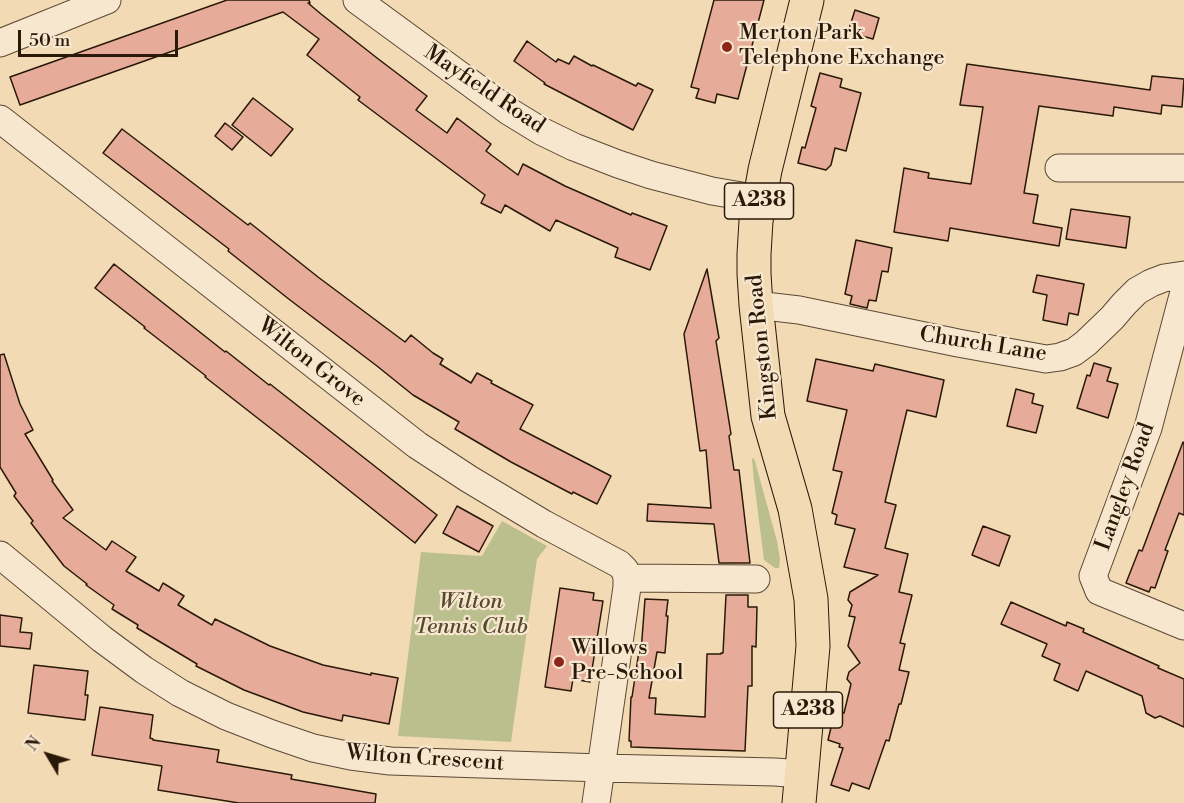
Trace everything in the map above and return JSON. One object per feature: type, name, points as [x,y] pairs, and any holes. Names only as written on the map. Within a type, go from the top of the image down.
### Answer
[{"type":"main road","name":"Kingston Road","points":[[800,789],[813,646],[811,599],[795,509],[768,416],[756,305],[754,254],[759,200],[772,137],[807,0]]},
{"type":"street","points":[[0,43],[107,0]]},
{"type":"street","name":"Mayfield Road","points":[[357,0],[510,112],[549,135],[596,156],[651,175],[712,191],[759,200]]},
{"type":"street","name":"Wilton Grove","points":[[0,119],[417,446],[544,524],[620,564],[625,570],[627,582]]},
{"type":"street","points":[[1059,168],[1184,168]]},
{"type":"street","name":"Church Lane","points":[[756,305],[799,310],[958,343],[1046,358],[1060,357],[1086,343],[1137,291],[1164,278],[1184,275]]},
{"type":"street","name":"Langley Road","points":[[1184,292],[1148,428],[1094,576],[1099,591],[1184,626]]},
{"type":"street","name":"Wilton Crescent","points":[[0,555],[102,639],[180,693],[226,716],[313,748],[390,761],[774,772],[800,789]]},
{"type":"street","points":[[596,803],[627,582],[756,579]]},
{"type":"green space","points":[[754,458],[777,541],[779,568],[775,568],[764,560],[754,481],[752,459]]},
{"type":"green space","name":"Wilton Tennis Club","points":[[502,521],[547,546],[537,559],[511,742],[398,736],[421,552],[482,556]]},
{"type":"building","points":[[227,0],[309,0],[310,3],[308,3],[321,14],[427,96],[416,110],[447,133],[457,118],[491,144],[486,151],[518,175],[523,164],[565,186],[631,215],[632,213],[667,226],[650,270],[615,257],[618,248],[556,220],[550,231],[505,205],[501,213],[481,203],[485,195],[358,100],[360,97],[307,55],[319,39],[283,12],[20,105],[10,77]]},
{"type":"building","name":"Merton Park Telephone Exchange","points":[[714,0],[764,0],[738,99],[717,94],[715,103],[696,98],[699,89],[691,87]]},
{"type":"building","points":[[855,10],[879,18],[873,39],[848,32]]},
{"type":"building","points":[[527,41],[556,62],[558,59],[569,64],[574,56],[636,86],[638,83],[653,90],[633,130],[544,84],[514,61]]},
{"type":"building","points":[[967,64],[1150,90],[1152,76],[1184,79],[1182,107],[1162,105],[1161,114],[1114,107],[1113,116],[1039,106],[1024,193],[1038,195],[1033,223],[1062,228],[1059,246],[950,228],[948,241],[894,232],[904,168],[929,173],[928,178],[971,184],[983,107],[960,105]]},
{"type":"building","points":[[820,73],[842,79],[840,87],[861,93],[846,151],[835,148],[831,165],[826,170],[798,163],[802,147],[805,148],[816,108],[811,106]]},
{"type":"building","points":[[253,98],[293,129],[271,156],[232,125]]},
{"type":"building","points":[[225,123],[243,137],[232,150],[215,136]]},
{"type":"building","points":[[122,129],[248,225],[250,223],[405,342],[411,335],[443,359],[440,364],[471,383],[477,373],[533,405],[520,429],[611,476],[597,504],[573,492],[572,494],[511,462],[455,429],[459,422],[413,395],[228,251],[229,249],[103,153]]},
{"type":"building","points":[[1071,209],[1130,217],[1126,248],[1066,239]]},
{"type":"building","points":[[856,240],[892,248],[888,272],[882,271],[876,301],[869,300],[867,308],[850,304],[852,296],[845,294]]},
{"type":"building","points":[[114,264],[437,515],[415,543],[95,288]]},
{"type":"building","points":[[707,269],[719,338],[716,341],[731,434],[729,436],[734,470],[739,470],[750,563],[719,563],[714,524],[647,521],[648,504],[711,508],[706,450],[700,451],[684,334]]},
{"type":"building","points":[[1037,275],[1084,284],[1078,315],[1069,313],[1067,325],[1043,320],[1047,295],[1033,292]]},
{"type":"building","points":[[4,354],[20,404],[33,430],[25,434],[52,481],[73,510],[63,518],[106,550],[112,541],[136,557],[126,571],[159,591],[163,583],[184,596],[178,605],[212,625],[215,619],[270,646],[323,665],[398,678],[389,724],[343,715],[342,721],[303,712],[244,690],[196,666],[197,664],[137,628],[138,625],[112,609],[114,605],[64,566],[31,523],[33,521],[14,496],[16,493],[0,467],[0,355]]},
{"type":"building","points":[[816,359],[873,371],[875,364],[944,380],[936,417],[907,410],[885,502],[896,505],[885,548],[908,554],[899,592],[912,595],[900,643],[905,644],[899,670],[909,672],[889,741],[886,740],[869,789],[852,783],[849,791],[831,785],[843,748],[839,747],[840,744],[828,740],[835,711],[844,713],[851,684],[847,679],[849,672],[860,663],[848,646],[855,617],[849,616],[852,605],[848,600],[850,592],[878,575],[844,567],[855,529],[835,524],[837,515],[832,513],[842,472],[833,470],[847,410],[807,401]]},
{"type":"building","points":[[1094,363],[1111,368],[1107,381],[1118,384],[1108,418],[1077,408],[1087,375],[1090,376]]},
{"type":"building","points":[[1016,389],[1034,394],[1032,403],[1043,406],[1036,433],[1007,426]]},
{"type":"building","points":[[1183,442],[1184,515],[1179,513],[1165,550],[1168,551],[1155,588],[1151,587],[1149,592],[1126,583],[1139,550],[1142,551]]},
{"type":"building","points":[[457,506],[493,526],[479,552],[443,533]]},
{"type":"building","points":[[983,526],[1010,536],[999,566],[972,555]]},
{"type":"building","points":[[560,588],[594,593],[593,600],[603,601],[590,682],[573,679],[571,691],[545,687]]},
{"type":"building","points":[[726,595],[748,595],[748,607],[757,607],[756,647],[752,646],[752,686],[748,686],[745,751],[631,747],[631,741],[629,741],[631,697],[639,651],[641,652],[645,599],[668,600],[665,653],[657,652],[649,698],[656,698],[655,714],[705,717],[707,654],[723,653]]},
{"type":"building","points":[[1011,602],[1066,626],[1067,622],[1084,629],[1083,632],[1184,679],[1184,727],[1160,716],[1155,718],[1146,713],[1142,696],[1086,671],[1078,691],[1054,680],[1060,664],[1042,656],[1047,644],[1001,624]]},
{"type":"building","points":[[0,615],[22,618],[20,632],[32,633],[30,649],[0,646]]},
{"type":"building","points":[[34,665],[88,671],[85,720],[28,713]]},
{"type":"building","points":[[100,707],[153,715],[150,738],[153,740],[219,750],[217,762],[292,775],[291,779],[376,794],[375,803],[239,803],[158,790],[162,766],[92,755]]},
{"type":"place","name":"Merton Park Telephone Exchange","points":[[727,47]]},
{"type":"place","name":"Willows Pre-School","points":[[559,662]]}]
